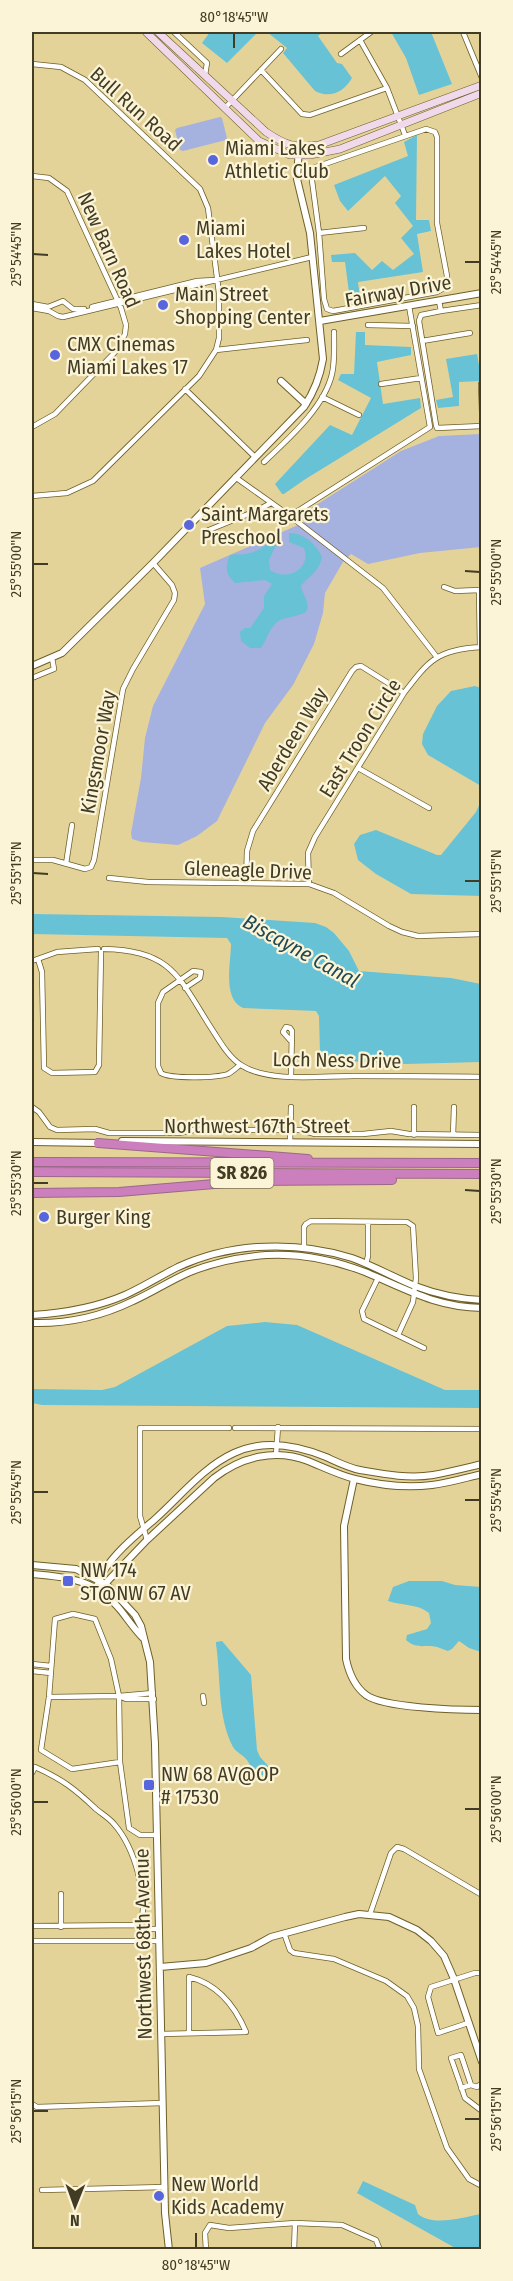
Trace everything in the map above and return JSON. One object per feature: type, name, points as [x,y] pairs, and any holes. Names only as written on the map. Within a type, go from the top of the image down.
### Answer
[{"type":"highway","points":[[98,1143],[297,1157],[326,1163]]},
{"type":"highway","name":"SR 826","points":[[32,1162],[482,1163]]},
{"type":"highway","name":"SR 826","points":[[32,1172],[482,1174]]},
{"type":"highway","points":[[32,1195],[119,1192],[250,1181],[411,1179],[452,1174]]},
{"type":"main road","points":[[146,32],[259,141],[279,151],[298,156],[340,149],[482,93]]},
{"type":"main road","points":[[158,32],[266,132],[283,143],[299,147],[320,145],[482,85]]},
{"type":"street","points":[[174,32],[207,63],[205,77]]},
{"type":"street","points":[[341,54],[371,32]]},
{"type":"street","points":[[463,32],[482,78]]},
{"type":"street","points":[[360,40],[387,88],[405,135]]},
{"type":"street","points":[[225,108],[281,49]]},
{"type":"street","name":"Bull Run Road","points":[[32,64],[61,67],[85,80],[200,189],[208,208],[218,280],[219,338],[216,350],[199,376],[93,482],[67,493],[32,496]]},
{"type":"street","points":[[261,70],[302,114],[310,115],[387,88]]},
{"type":"street","points":[[426,129],[435,132],[437,137],[437,223],[447,276],[446,287],[437,292],[333,311],[327,309],[311,173],[316,167],[405,135],[426,129]]},
{"type":"street","points":[[32,666],[62,653],[153,563],[313,394],[323,359],[308,221],[297,179],[299,147]]},
{"type":"street","name":"New Barn Road","points":[[32,176],[49,177],[67,191],[118,302],[126,325],[125,334],[117,350],[56,414],[32,427]]},
{"type":"street","points":[[308,221],[318,220]]},
{"type":"street","points":[[319,233],[364,228]]},
{"type":"street","points":[[32,306],[61,317],[197,281],[218,280],[312,257]]},
{"type":"street","name":"Fairway Drive","points":[[320,321],[482,293]]},
{"type":"street","points":[[439,301],[441,311]]},
{"type":"street","points":[[32,306],[48,307],[63,302],[73,309],[83,309],[118,302]]},
{"type":"street","points":[[482,304],[425,313],[419,317],[436,427],[482,426]]},
{"type":"street","points":[[290,516],[430,427],[409,306]]},
{"type":"street","points":[[355,307],[355,316]]},
{"type":"street","points":[[368,325],[413,326]]},
{"type":"street","points":[[264,462],[300,426],[322,397],[331,377],[333,332]]},
{"type":"street","points":[[422,341],[470,333]]},
{"type":"street","points":[[216,350],[307,340]]},
{"type":"street","points":[[320,374],[331,377]]},
{"type":"street","points":[[381,384],[421,378]]},
{"type":"street","points":[[282,381],[306,404]]},
{"type":"street","points":[[481,384],[482,413]]},
{"type":"street","points":[[185,389],[254,456]]},
{"type":"street","points":[[322,397],[359,415]]},
{"type":"street","points":[[235,477],[383,588],[436,656],[481,647],[480,589],[455,591],[444,586]]},
{"type":"street","points":[[204,532],[271,503]]},
{"type":"street","name":"Kingsmoor Way","points":[[32,860],[53,860],[85,869],[91,867],[94,860],[123,689],[176,593],[153,563]]},
{"type":"street","name":"East Troon Circle","points":[[309,884],[308,853],[315,837],[404,693],[436,656]]},
{"type":"street","points":[[32,678],[54,669],[52,658]]},
{"type":"street","name":"Aberdeen Way","points":[[246,883],[247,851],[254,831],[352,671],[362,666],[404,693]]},
{"type":"street","points":[[358,768],[429,808]]},
{"type":"street","name":"Kingsmoor Way","points":[[66,864],[72,825]]},
{"type":"street","name":"Gleneagle Drive","points":[[109,878],[148,882],[309,884],[334,892],[402,932],[418,936],[482,934]]},
{"type":"street","points":[[38,959],[42,972],[44,1068],[52,1073],[95,1072],[99,1065],[101,950]]},
{"type":"street","points":[[32,960],[57,952],[130,950],[148,954],[172,970],[179,979],[185,988],[224,1049],[240,1065],[229,1073],[219,1076],[171,1076],[161,1073],[158,1066],[158,1003],[163,992],[179,979],[194,971],[201,972],[200,978],[185,988]]},
{"type":"street","points":[[290,1040],[291,1076]]},
{"type":"street","name":"Loch Ness Drive","points":[[240,1065],[267,1074],[291,1076],[482,1077]]},
{"type":"street","points":[[32,1107],[55,1127],[97,1129],[109,1133],[291,1130],[317,1134],[372,1134],[392,1131],[414,1135],[482,1136]]},
{"type":"street","points":[[291,1107],[292,1143]]},
{"type":"street","points":[[414,1107],[414,1135]]},
{"type":"street","points":[[453,1135],[454,1107]]},
{"type":"street","name":"Northwest 167th Street","points":[[32,1142],[482,1144]]},
{"type":"street","points":[[304,1247],[304,1227],[311,1221],[407,1222],[413,1226],[415,1231],[414,1295],[398,1335]]},
{"type":"street","points":[[366,1264],[368,1222]]},
{"type":"street","points":[[269,1255],[271,1246]]},
{"type":"street","points":[[32,1315],[67,1312],[110,1301],[178,1267],[201,1259],[239,1249],[271,1246],[304,1247],[336,1253],[415,1286],[457,1298],[482,1300]]},
{"type":"street","points":[[32,1323],[69,1321],[102,1313],[132,1302],[175,1279],[205,1267],[238,1258],[269,1255],[318,1259],[350,1267],[414,1295],[440,1303],[482,1308]]},
{"type":"street","points":[[201,1259],[205,1267]]},
{"type":"street","points":[[378,1278],[362,1311],[364,1319],[424,1348]]},
{"type":"street","points":[[276,1455],[278,1427]]},
{"type":"street","points":[[147,1540],[140,1516],[140,1428],[482,1429]]},
{"type":"street","points":[[98,1589],[99,1579],[123,1549],[220,1461],[244,1449],[260,1445],[296,1446],[356,1469],[419,1476],[482,1464]]},
{"type":"street","points":[[98,1589],[107,1585],[147,1540],[225,1469],[247,1459],[276,1455],[294,1456],[354,1479],[406,1486],[432,1485],[482,1474]]},
{"type":"street","points":[[419,1476],[419,1486]]},
{"type":"street","points":[[354,1479],[344,1526],[346,1659],[349,1673],[367,1696],[378,1700],[417,1706],[482,1710]]},
{"type":"street","points":[[32,1566],[76,1569],[99,1579],[135,1615],[141,1626],[143,1638]]},
{"type":"street","points":[[32,1575],[74,1578],[98,1589],[122,1611],[143,1638]]},
{"type":"street","points":[[120,1762],[72,1769],[41,1750],[50,1697],[55,1618],[73,1614],[95,1619],[111,1659],[119,1696],[120,1762],[129,1828],[140,1835],[157,1835]]},
{"type":"street","name":"Northwest 68th Avenue","points":[[143,1638],[150,1662],[153,1696],[165,2213],[169,2250]]},
{"type":"street","points":[[32,1664],[51,1666]]},
{"type":"street","points":[[32,1671],[51,1673]]},
{"type":"street","points":[[50,1697],[153,1696]]},
{"type":"street","points":[[203,1696],[204,1703]]},
{"type":"street","points":[[32,1773],[35,1767],[62,1779],[115,1825],[138,1873],[144,1910],[141,1925]]},
{"type":"street","points":[[370,1914],[391,1852],[397,1847],[404,1848],[482,1895]]},
{"type":"street","points":[[61,1894],[61,1927]]},
{"type":"street","points":[[160,1967],[206,1963],[251,1947],[270,1937],[345,1917],[370,1914],[399,1920],[417,1930],[439,1950],[448,1963],[482,2062]]},
{"type":"street","points":[[32,1926],[141,1925],[145,1929],[158,1929]]},
{"type":"street","points":[[284,1933],[290,1950],[294,1953],[334,1959],[386,1981],[407,1996],[414,2008],[418,2026],[419,2069],[447,2148],[469,2179],[482,2186]]},
{"type":"street","points":[[32,1941],[159,1941]]},
{"type":"street","points":[[468,2024],[438,2033],[428,1997],[431,1987],[482,1973]]},
{"type":"street","points":[[161,2034],[246,2032],[238,2014],[219,1990],[203,1980],[189,1977],[189,2033]]},
{"type":"street","points":[[471,2085],[461,2055],[451,2058],[465,2098],[482,2111]]},
{"type":"street","points":[[461,2088],[471,2085],[477,2087],[482,2083]]},
{"type":"street","points":[[32,2104],[37,2107],[163,2103]]},
{"type":"street","points":[[42,2190],[165,2187]]},
{"type":"street","points":[[206,2250],[204,2233],[210,2225],[229,2228],[295,2223],[342,2225],[376,2240],[380,2250]]},
{"type":"street","points":[[294,2250],[295,2223]]},
{"type":"shaded area","points":[[220,117],[226,140],[180,150],[175,130],[177,128]]},
{"type":"shaded area","points":[[481,434],[481,547],[420,553],[368,564],[351,554],[343,562],[325,593],[323,613],[314,644],[293,685],[265,723],[217,821],[197,836],[178,845],[132,839],[145,738],[153,706],[205,604],[200,568],[305,522],[299,516],[401,451],[439,436]]},
{"type":"water","points":[[210,32],[258,32],[227,63],[202,43]]},
{"type":"water","points":[[267,32],[323,32],[318,36],[337,63],[342,64],[352,78],[336,93],[326,94],[315,91],[283,53],[287,48]]},
{"type":"water","points":[[391,32],[431,32],[452,84],[419,95],[406,58]]},
{"type":"water","points":[[417,135],[416,220],[429,220],[431,231],[417,234],[423,272],[358,282],[360,298],[350,300],[345,262],[332,262],[331,255],[355,253],[372,270],[382,261],[393,270],[414,254],[401,238],[413,226],[395,203],[401,196],[385,176],[348,211],[340,201],[334,185],[408,156],[404,142]]},
{"type":"water","points":[[356,332],[365,332],[365,345],[411,347],[411,355],[377,362],[383,404],[420,398],[421,408],[282,494],[275,484],[330,425],[352,435],[371,398],[338,380],[341,374],[354,374]]},
{"type":"water","points":[[477,354],[481,381],[459,382],[459,406],[438,408],[436,400],[453,397],[446,359]]},
{"type":"water","points":[[289,533],[309,540],[322,557],[316,570],[301,586],[307,610],[299,615],[280,620],[271,629],[261,648],[250,648],[241,641],[240,632],[245,628],[250,628],[264,608],[264,596],[272,584],[265,580],[235,583],[229,577],[228,559],[230,555],[248,554],[269,544],[277,543],[269,560],[270,570],[283,575],[290,574],[301,567],[305,555],[304,548],[289,542]]},
{"type":"water","points":[[475,686],[481,688],[481,786],[428,755],[422,744],[423,734],[437,706],[451,691]]},
{"type":"water","points":[[481,801],[481,896],[411,894],[376,874],[358,860],[354,844],[360,835],[376,830],[441,855],[476,812]]},
{"type":"water","name":"Biscayne Canal","points":[[32,914],[222,917],[315,923],[334,933],[349,951],[359,971],[451,978],[481,984],[481,1062],[406,1064],[325,1060],[320,1054],[319,1016],[316,1011],[243,1008],[236,1003],[230,989],[231,944],[227,938],[32,934]]},
{"type":"water","points":[[265,1322],[297,1325],[445,1390],[481,1390],[481,1408],[42,1405],[32,1403],[32,1389],[102,1390],[115,1387],[227,1326]]},
{"type":"water","points":[[409,1581],[442,1581],[455,1585],[481,1587],[481,1652],[459,1641],[448,1651],[432,1646],[417,1646],[406,1640],[407,1635],[427,1629],[431,1623],[429,1613],[424,1610],[388,1601],[393,1587]]},
{"type":"water","points":[[222,1641],[251,1675],[257,1750],[272,1770],[268,1776],[255,1771],[234,1749],[228,1735],[222,1709],[216,1644]]},
{"type":"water","points":[[363,2181],[415,2205],[418,2214],[424,2218],[440,2221],[481,2214],[481,2249],[457,2249],[357,2193]]},
{"type":"place","name":"Miami Lakes Athletic Club","points":[[213,160]]},
{"type":"place","name":"Miami Lakes Hotel","points":[[184,240]]},
{"type":"place","name":"Main Street Shopping Center","points":[[163,305]]},
{"type":"place","name":"CMX Cinemas Miami Lakes 17","points":[[55,355]]},
{"type":"place","name":"Saint Margarets Preschool","points":[[189,525]]},
{"type":"place","name":"Burger King","points":[[44,1217]]},
{"type":"place","name":"NW 174 ST@NW 67 AV","points":[[68,1581]]},
{"type":"place","name":"NW 68 AV@OP # 17530","points":[[149,1785]]},
{"type":"place","name":"New World Kids Academy","points":[[159,2196]]}]
